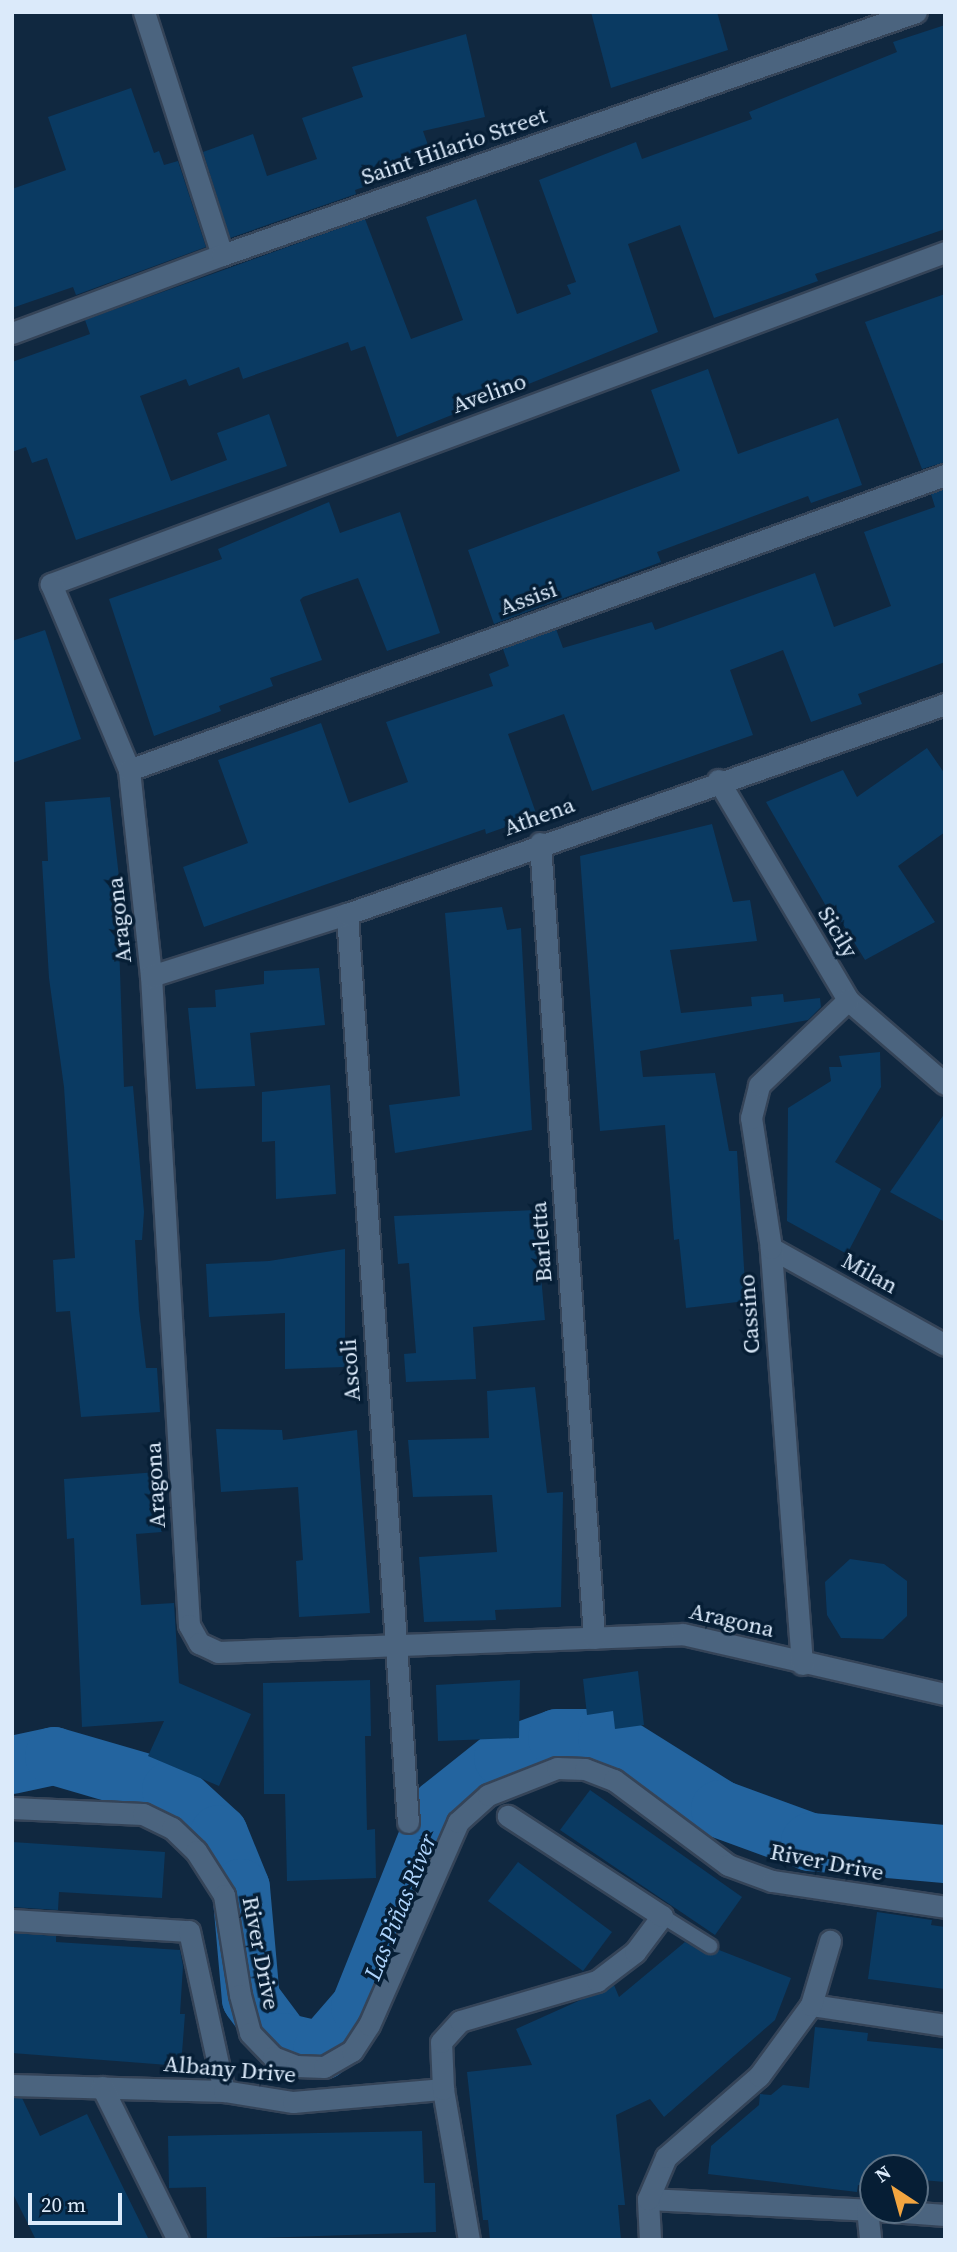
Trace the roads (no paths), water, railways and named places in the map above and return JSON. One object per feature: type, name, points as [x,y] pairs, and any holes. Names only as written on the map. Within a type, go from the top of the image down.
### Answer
[{"type":"street","points":[[144,12],[222,255]]},
{"type":"street","name":"Saint Hilario Street","points":[[12,333],[222,255],[916,12]]},
{"type":"street","name":"Avelino","points":[[51,584],[945,252]]},
{"type":"street","name":"Assisi","points":[[129,770],[945,475]]},
{"type":"street","name":"Aragona","points":[[51,584],[129,770],[151,975],[189,1625],[198,1643],[218,1651],[683,1634],[802,1664],[945,1694]]},
{"type":"street","name":"Athena","points":[[151,975],[347,914],[718,780],[945,704]]},
{"type":"street","name":"Sicily","points":[[718,780],[848,1000],[945,1084]]},
{"type":"street","name":"Barletta","points":[[540,843],[594,1638]]},
{"type":"street","name":"Ascoli","points":[[347,914],[408,1822]]},
{"type":"street","name":"Cassino","points":[[802,1664],[771,1248],[751,1118],[759,1085],[848,1000]]},
{"type":"street","name":"Milan","points":[[771,1248],[945,1345]]},
{"type":"street","name":"River Drive","points":[[12,1808],[143,1814],[172,1828],[209,1867],[225,1895],[240,1996],[250,2033],[273,2057],[296,2066],[324,2067],[352,2051],[369,2025],[458,1822],[488,1795],[556,1768],[585,1769],[614,1780],[728,1865],[772,1881],[945,1907]]},
{"type":"street","points":[[469,2240],[443,2089],[441,2042],[460,2021],[597,1981],[635,1952],[662,1916],[508,1816]]},
{"type":"street","points":[[12,1920],[188,1931],[223,2091]]},
{"type":"street","points":[[650,2240],[648,2199],[666,2157],[759,2076],[811,2006],[830,1941]]},
{"type":"street","points":[[811,2006],[945,2025]]},
{"type":"street","name":"Albany Drive","points":[[12,2085],[223,2091],[293,2102],[443,2089]]},
{"type":"street","points":[[102,2087],[178,2240]]},
{"type":"street","points":[[648,2199],[859,2209]]},
{"type":"lane","points":[[662,1916],[710,1946]]},
{"type":"waterway","name":"Las Piñas River","points":[[12,1765],[54,1756],[171,1790],[219,1834],[241,1888],[251,1999],[283,2042],[322,2051],[360,2007],[439,1809],[503,1758],[557,1738],[607,1738],[720,1809],[810,1842],[945,1854]]}]
